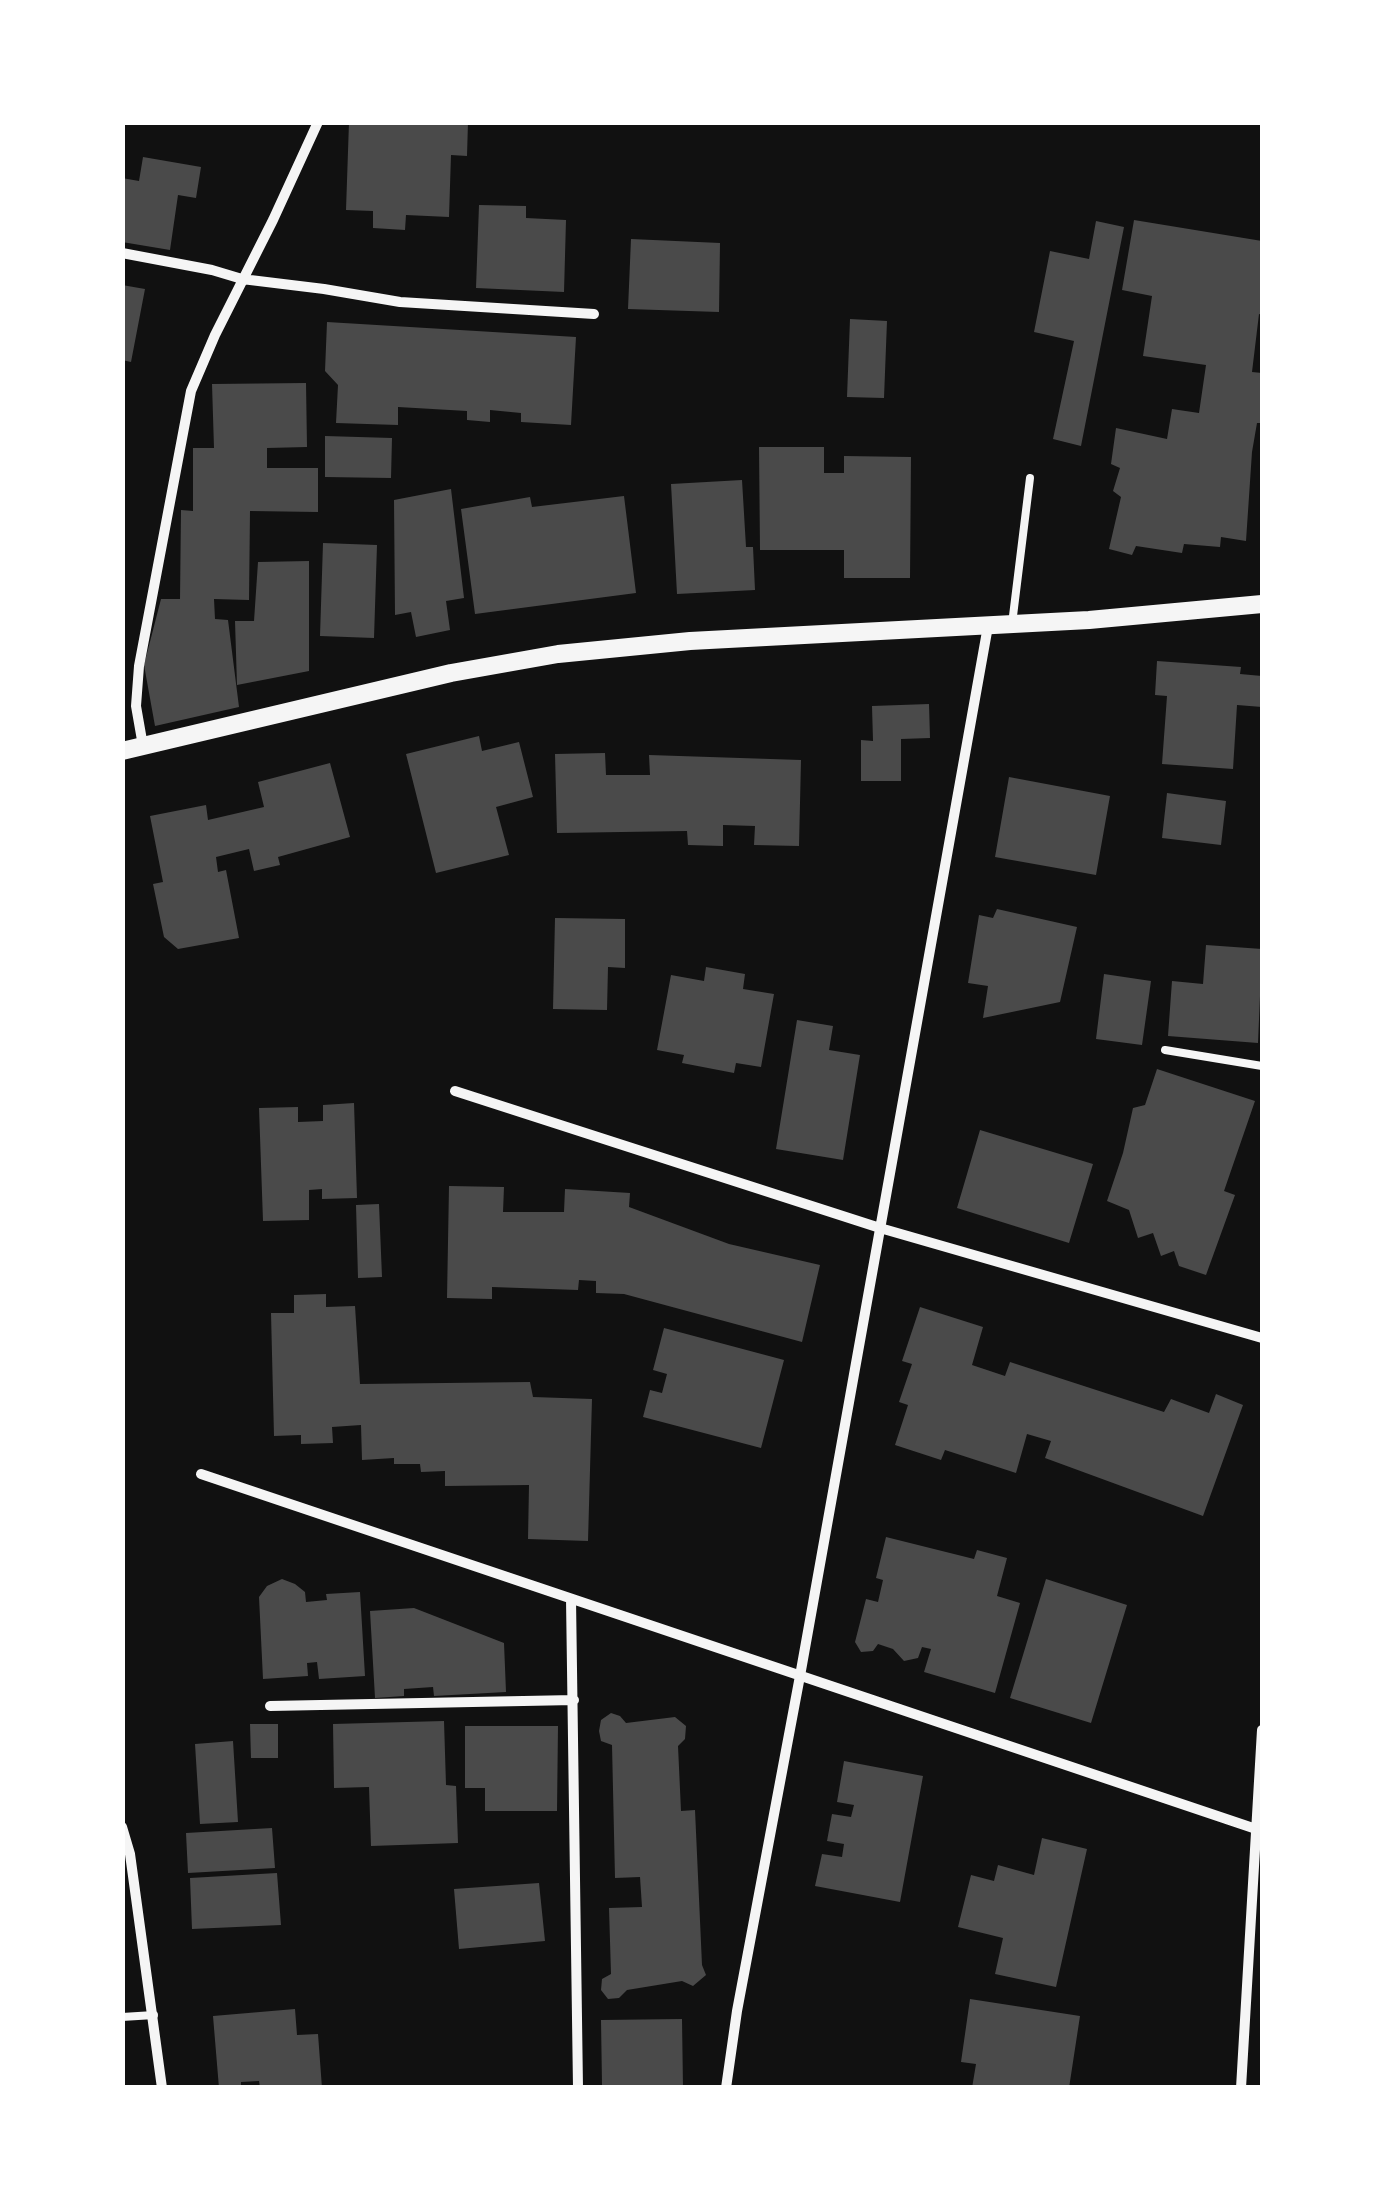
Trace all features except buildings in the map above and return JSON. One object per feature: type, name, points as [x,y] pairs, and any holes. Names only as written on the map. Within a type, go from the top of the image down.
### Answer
[{"type":"street","points":[[142,746],[136,706],[138,666],[196,376],[318,122]]},
{"type":"street","points":[[122,253],[242,278],[400,302],[594,314]]},
{"type":"street","points":[[122,751],[451,673],[558,654],[690,641],[988,626],[1262,604]]},
{"type":"street","points":[[726,2088],[988,626]]},
{"type":"street","points":[[455,1091],[880,1228],[1262,1338]]},
{"type":"street","points":[[201,1474],[1259,1830]]},
{"type":"street","points":[[571,1598],[578,2088]]},
{"type":"street","points":[[270,1706],[574,1700]]},
{"type":"street","points":[[1241,2088],[1262,1730]]},
{"type":"street","points":[[122,1827],[130,1854],[162,2088]]},
{"type":"lane","points":[[1012,624],[1030,478]]},
{"type":"lane","points":[[1165,1050],[1262,1066]]},
{"type":"lane","points":[[122,2016],[154,2014]]}]
